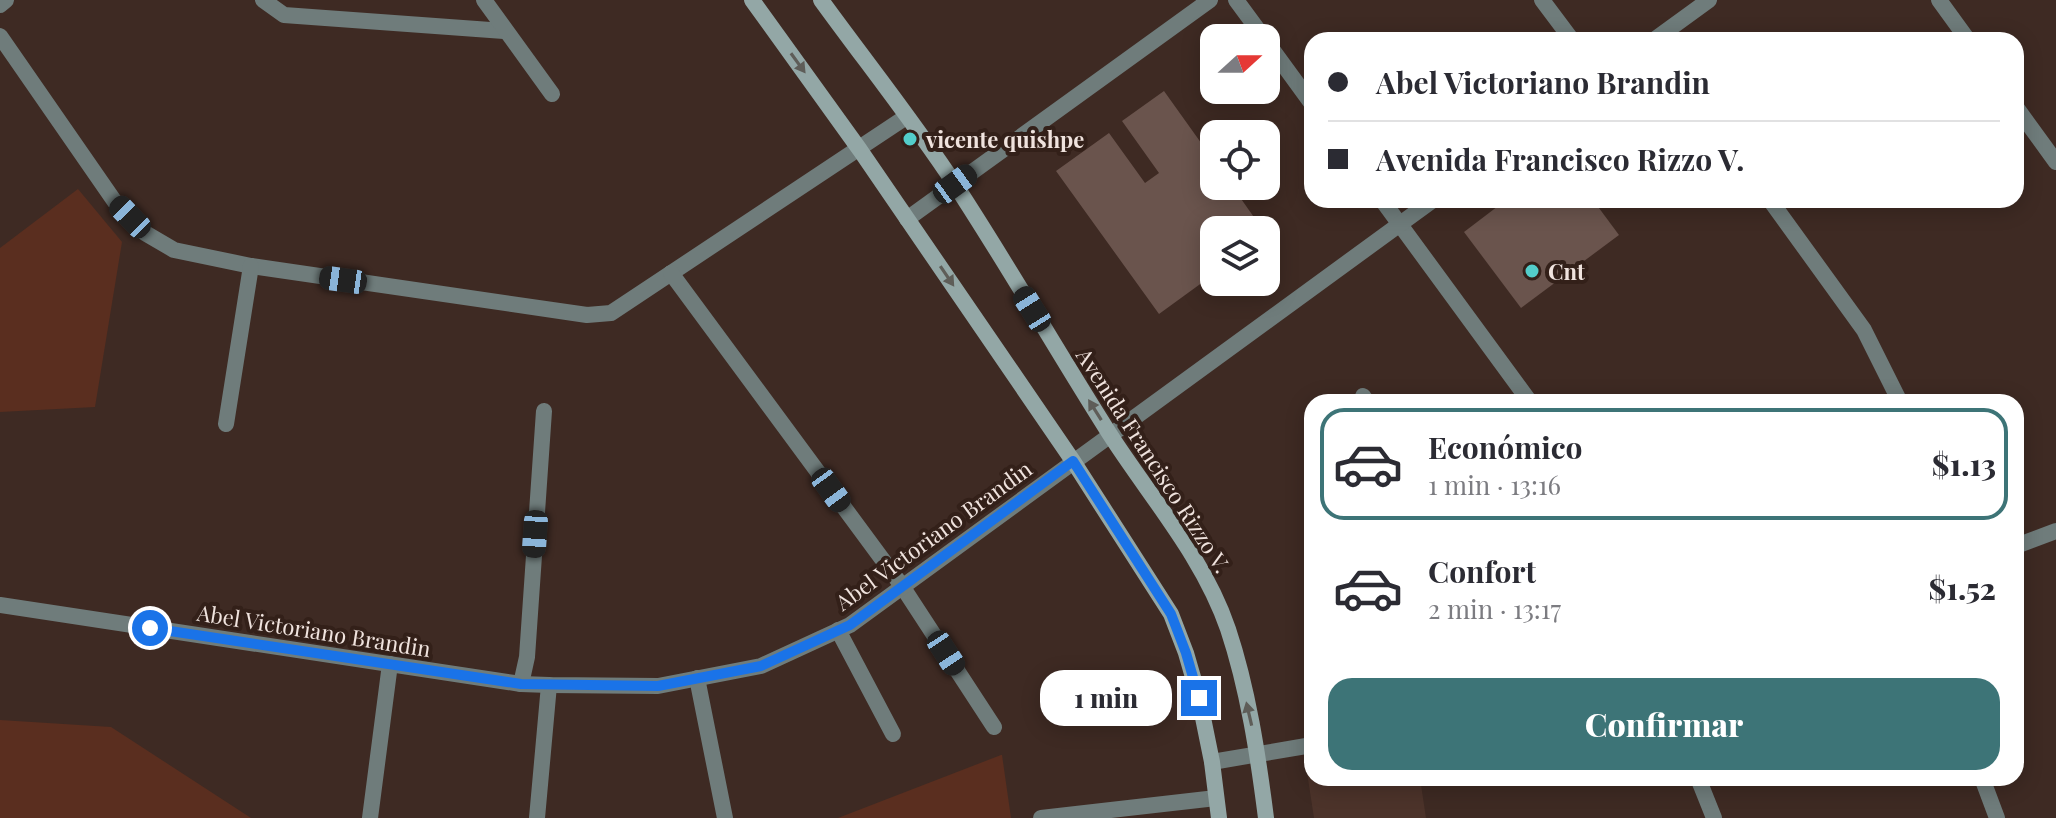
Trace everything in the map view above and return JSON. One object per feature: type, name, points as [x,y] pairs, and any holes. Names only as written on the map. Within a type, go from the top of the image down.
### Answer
[{"type":"main road","points":[[752,0],[860,150],[1073,461],[1171,614],[1195,683],[1212,762],[1219,818]]},
{"type":"main road","name":"Avenida Francisco Rizzo V.","points":[[821,0],[955,184],[1110,434],[1188,548],[1211,589],[1227,628],[1258,754],[1266,818]]},
{"type":"street","points":[[0,5],[6,0]]},
{"type":"street","points":[[263,0],[284,15],[504,31]]},
{"type":"street","points":[[484,0],[552,94]]},
{"type":"street","points":[[907,219],[1210,0]]},
{"type":"street","points":[[1236,0],[1253,24]]},
{"type":"street","points":[[1542,0],[1566,32]]},
{"type":"street","points":[[1665,32],[1709,0]]},
{"type":"street","points":[[1939,0],[1962,32]]},
{"type":"street","points":[[0,36],[115,202],[145,233],[174,250],[251,266],[587,315],[611,313],[906,117]]},
{"type":"street","points":[[1280,60],[1304,93]]},
{"type":"street","points":[[2024,118],[2056,162]]},
{"type":"street","points":[[1388,208],[1524,394]]},
{"type":"street","name":"Abel Victoriano Brandin","points":[[0,605],[521,684],[658,686],[761,666],[850,625],[1422,208]]},
{"type":"street","points":[[1776,208],[1864,330],[1896,394]]},
{"type":"street","points":[[226,424],[251,266]]},
{"type":"street","points":[[671,273],[902,586],[994,727]]},
{"type":"street","points":[[521,684],[527,657],[544,411]]},
{"type":"street","points":[[2024,543],[2056,531]]},
{"type":"street","points":[[838,630],[893,734]]},
{"type":"street","points":[[370,818],[390,664]]},
{"type":"street","points":[[697,678],[725,818]]},
{"type":"street","points":[[537,818],[549,685]]},
{"type":"street","points":[[1212,762],[1304,746]]},
{"type":"street","points":[[1701,786],[1714,818]]},
{"type":"street","points":[[1985,786],[1997,818]]},
{"type":"street","points":[[1041,818],[1216,798]]},
{"type":"shaded area","points":[[78,189],[122,242],[95,407],[0,412],[0,248]]},
{"type":"shaded area","points":[[0,720],[111,727],[251,818],[0,818]]},
{"type":"shaded area","points":[[1001,755],[1011,818],[838,818]]},
{"type":"shaded area","points":[[1309,786],[1421,786],[1426,818],[1314,818]]},
{"type":"building","points":[[1164,91],[1200,141],[1200,200],[1242,200],[1253,216],[1200,216],[1200,284],[1159,314],[1056,171],[1109,133],[1145,183],[1159,173],[1122,121]]},
{"type":"building","name":"Cnt","points":[[1496,208],[1599,208],[1619,235],[1521,308],[1464,232]]},
{"type":"place","name":"vicente quishpe","points":[[910,139]]},
{"type":"place","name":"Cnt","points":[[1532,271]]},
{"type":"route","points":[[150,628],[521,684],[658,686],[761,666],[850,625],[1073,461],[1171,614],[1199,698]]}]
